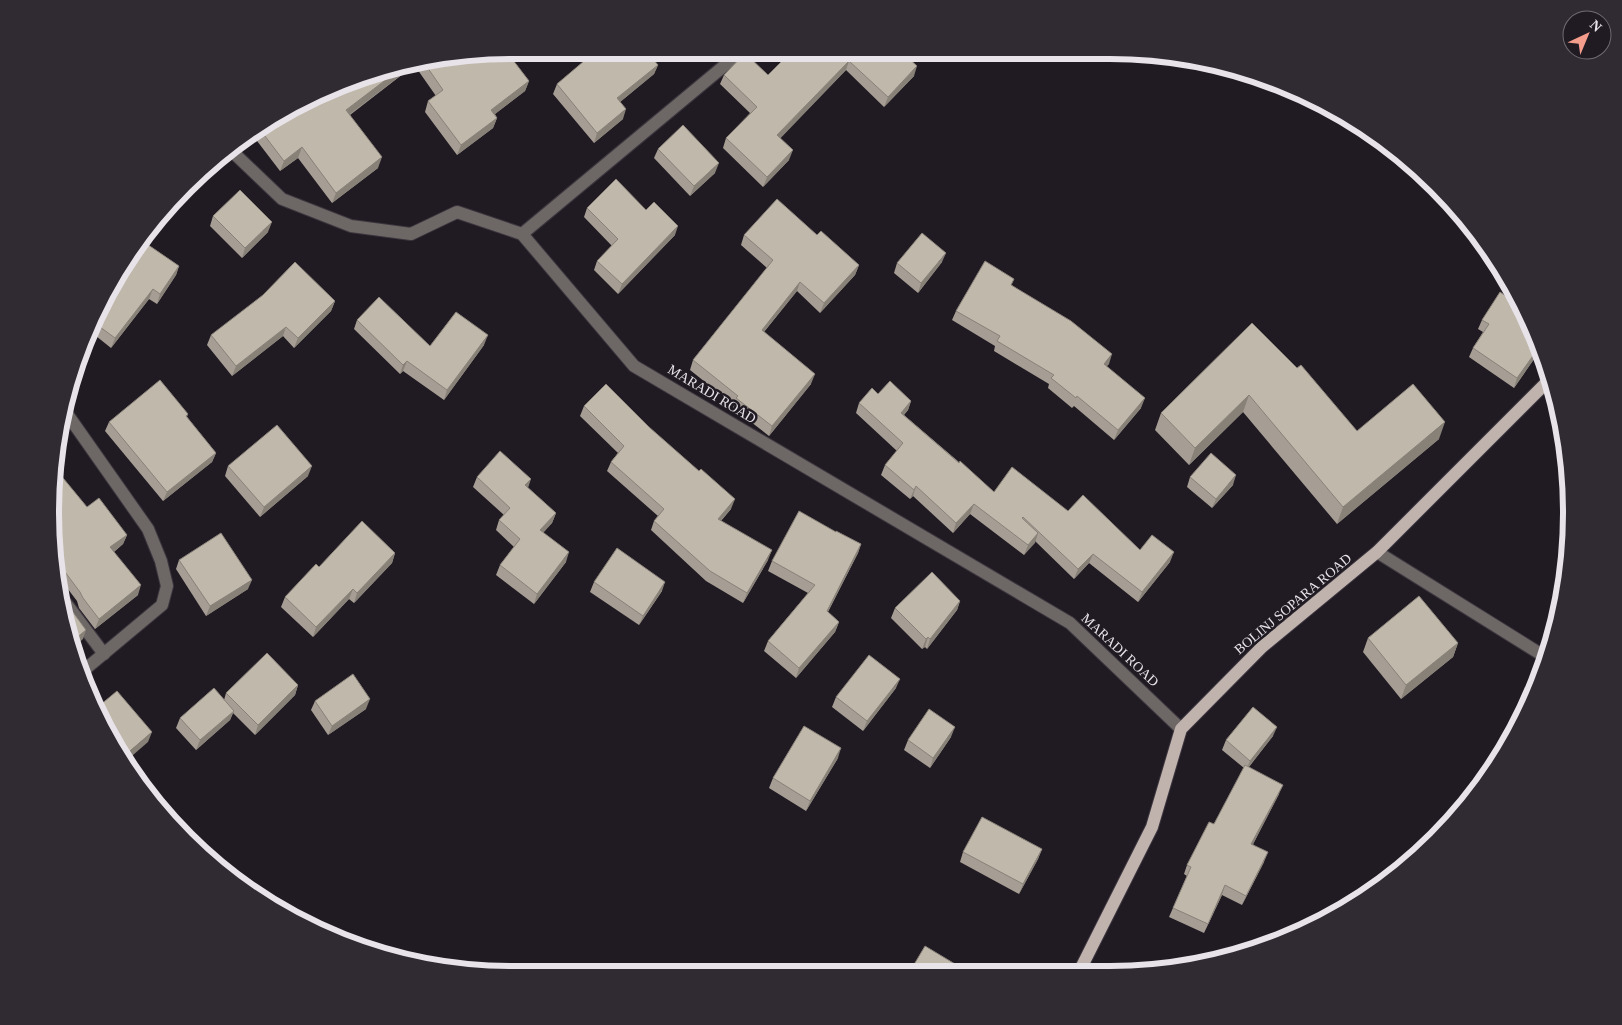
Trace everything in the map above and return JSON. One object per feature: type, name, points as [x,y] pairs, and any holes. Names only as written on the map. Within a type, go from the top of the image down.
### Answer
[{"type":"main road","name":"BOLINJ SOPARA ROAD","points":[[1082,966],[1152,827],[1181,729],[1262,647],[1377,552],[1545,384]]},
{"type":"street","points":[[235,154],[282,199],[351,226],[411,234],[457,212],[522,234],[732,59]]},
{"type":"street","name":"MARADI ROAD","points":[[522,234],[634,366],[1070,623],[1181,729]]},
{"type":"street","points":[[69,416],[148,529],[167,586],[162,605],[87,668]]},
{"type":"street","points":[[1377,552],[1540,654]]},
{"type":"street","points":[[68,606],[104,654]]},
{"type":"building","points":[[512,59],[529,81],[491,110],[497,118],[461,145],[428,101],[443,90],[427,67],[483,60]]},
{"type":"building","points":[[586,59],[653,59],[658,65],[617,98],[626,109],[597,133],[557,84]]},
{"type":"building","points":[[739,59],[751,59],[768,75],[784,59],[909,59],[917,66],[888,97],[849,61],[777,135],[793,150],[767,177],[726,138],[757,107],[724,75]]},
{"type":"building","points":[[392,75],[346,110],[382,157],[336,193],[302,147],[284,161],[263,133],[339,93]]},
{"type":"building","points":[[683,125],[719,163],[694,186],[658,149]]},
{"type":"building","points":[[616,179],[646,210],[654,202],[678,226],[622,284],[597,261],[618,239],[587,208]]},
{"type":"building","points":[[240,190],[272,222],[245,248],[213,216]]},
{"type":"building","points":[[777,199],[817,235],[821,231],[859,265],[824,303],[800,282],[762,330],[815,374],[772,426],[736,398],[738,396],[693,360],[773,260],[744,235]]},
{"type":"building","points":[[922,233],[946,253],[921,283],[897,263]]},
{"type":"building","points":[[147,244],[179,266],[160,294],[153,289],[115,338],[99,326],[135,260]]},
{"type":"building","points":[[985,261],[1014,279],[1011,285],[1071,321],[1112,354],[1104,364],[1145,398],[1118,430],[1077,396],[1076,398],[1051,378],[1054,375],[997,341],[1000,336],[956,311]]},
{"type":"building","points":[[295,262],[335,301],[298,338],[286,327],[236,366],[211,335],[263,295]]},
{"type":"building","points":[[1500,292],[1508,297],[1534,354],[1517,378],[1473,348],[1489,324],[1482,320]]},
{"type":"building","points":[[379,297],[430,346],[456,312],[488,335],[447,390],[407,361],[403,365],[357,320]]},
{"type":"building","points":[[1252,323],[1297,368],[1301,365],[1357,431],[1413,384],[1445,422],[1343,507],[1249,395],[1195,448],[1161,413]]},
{"type":"building","points":[[160,380],[188,414],[186,416],[216,453],[167,492],[109,422]]},
{"type":"building","points":[[890,381],[911,401],[901,413],[959,463],[960,461],[994,492],[1012,467],[1068,511],[1083,495],[1140,550],[1152,535],[1174,552],[1142,592],[1093,554],[1078,569],[1023,517],[1038,533],[1028,545],[974,504],[956,523],[916,486],[914,490],[885,465],[903,443],[859,403],[872,388],[878,394]]},
{"type":"building","points":[[606,384],[649,427],[699,471],[701,469],[735,499],[718,519],[772,550],[747,593],[710,571],[654,521],[664,509],[611,462],[624,446],[584,406]]},
{"type":"building","points":[[277,425],[312,466],[264,507],[228,466]]},
{"type":"building","points":[[500,451],[531,479],[525,485],[556,513],[540,530],[569,552],[537,594],[500,565],[520,539],[499,520],[510,508],[477,477]]},
{"type":"building","points":[[1211,453],[1236,475],[1216,499],[1190,477]]},
{"type":"building","points":[[61,475],[87,507],[99,498],[127,535],[110,547],[141,585],[99,619],[63,569],[59,512]]},
{"type":"building","points":[[799,511],[861,544],[827,611],[839,622],[799,668],[768,641],[815,585],[772,561]]},
{"type":"building","points":[[362,521],[395,553],[357,593],[353,589],[316,627],[285,597],[316,564],[319,567]]},
{"type":"building","points":[[221,533],[252,580],[210,606],[179,560]]},
{"type":"building","points":[[617,548],[665,582],[643,616],[594,582]]},
{"type":"building","points":[[932,572],[960,601],[930,639],[928,637],[926,639],[895,608]]},
{"type":"building","points":[[1419,596],[1458,643],[1406,685],[1368,638]]},
{"type":"building","points":[[69,609],[86,630],[77,638],[74,630]]},
{"type":"building","points":[[267,653],[298,685],[258,725],[226,693]]},
{"type":"building","points":[[869,655],[900,679],[867,721],[836,697]]},
{"type":"building","points":[[353,674],[370,699],[332,726],[315,701]]},
{"type":"building","points":[[214,688],[234,711],[200,740],[180,718]]},
{"type":"building","points":[[117,691],[152,732],[128,753],[102,704]]},
{"type":"building","points":[[1253,707],[1277,727],[1250,761],[1226,740]]},
{"type":"building","points":[[929,709],[955,727],[933,758],[908,740]]},
{"type":"building","points":[[804,726],[841,748],[810,801],[773,778]]},
{"type":"building","points":[[1245,765],[1283,785],[1251,844],[1268,852],[1246,896],[1225,885],[1208,924],[1173,908],[1191,867],[1187,865],[1209,822],[1214,824]]},
{"type":"building","points":[[982,817],[1042,849],[1023,884],[963,852]]},
{"type":"building","points":[[925,946],[958,966],[913,966]]}]
